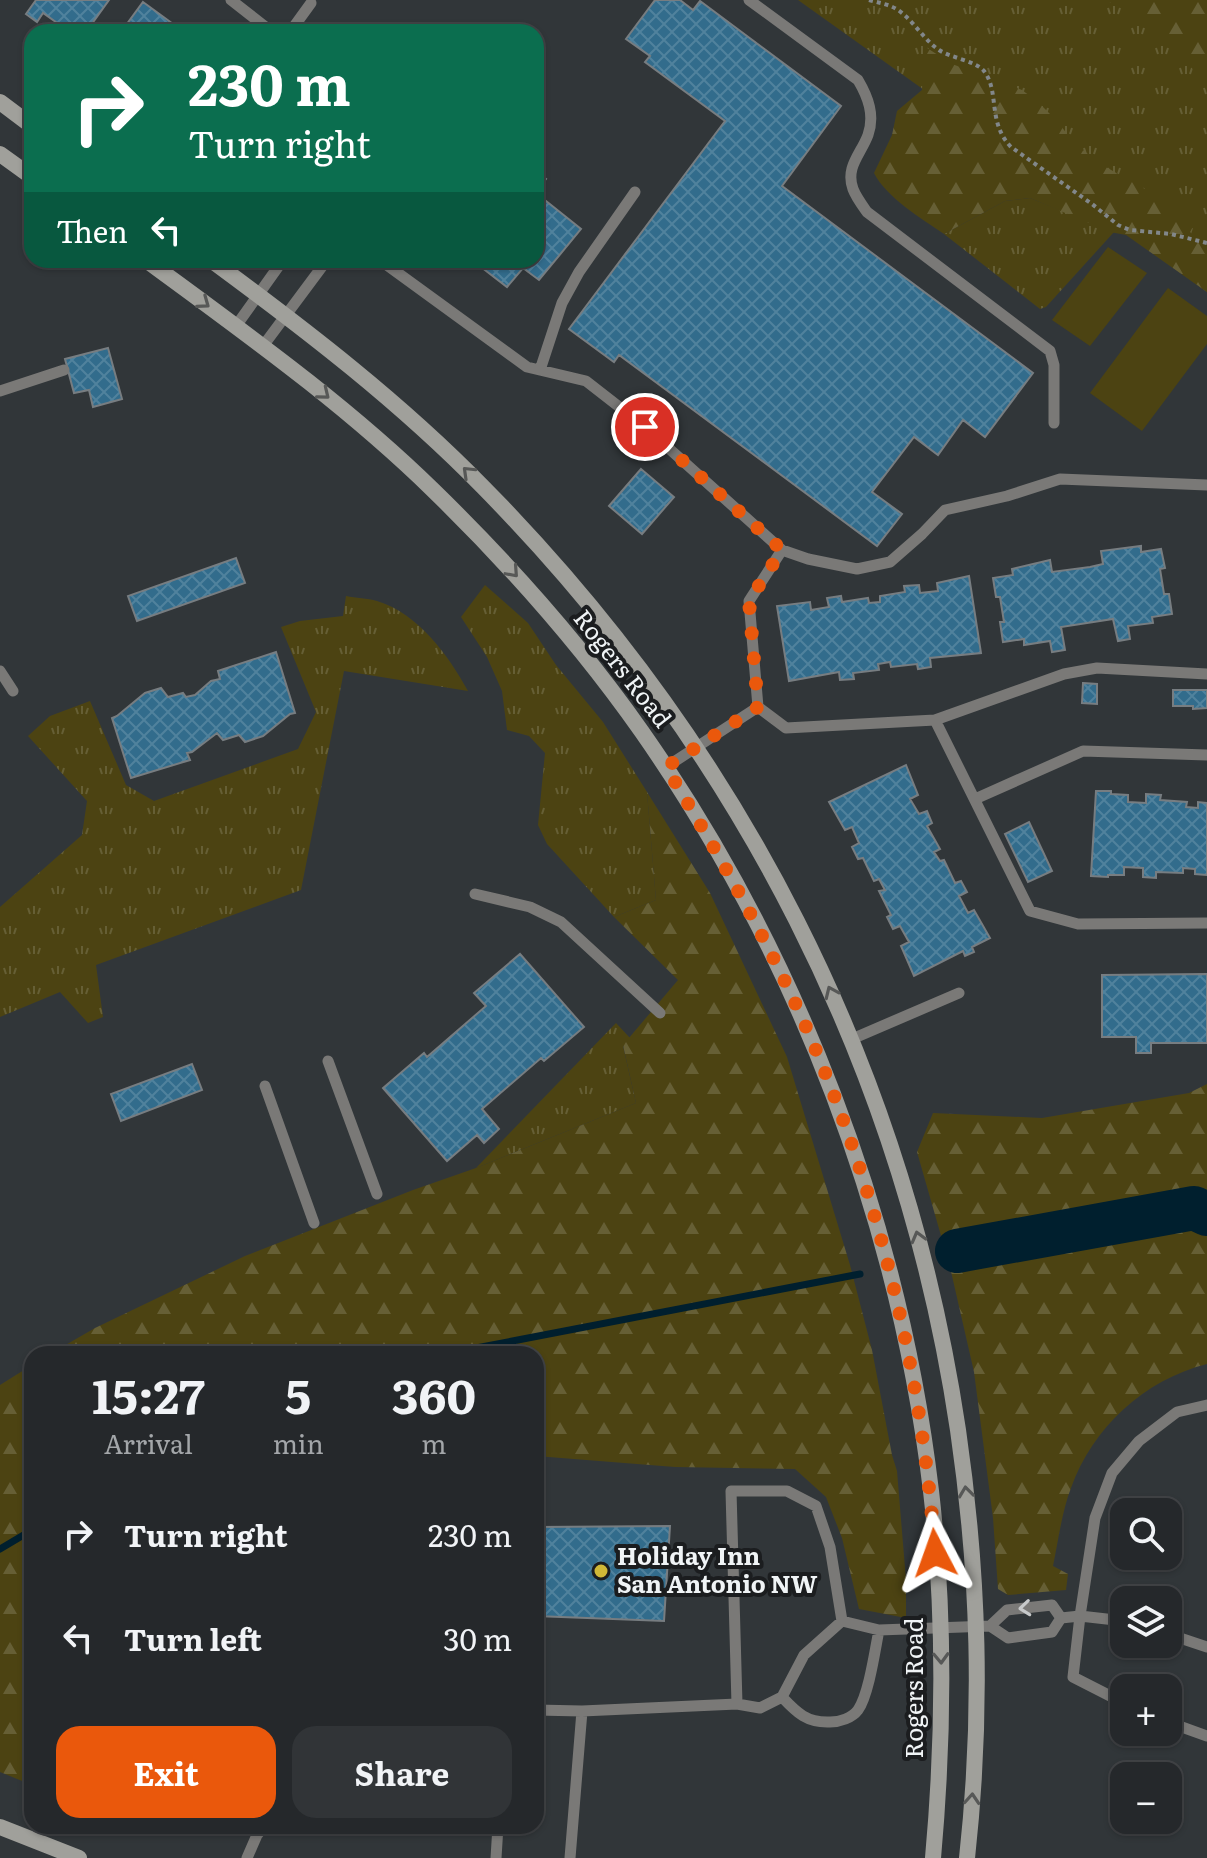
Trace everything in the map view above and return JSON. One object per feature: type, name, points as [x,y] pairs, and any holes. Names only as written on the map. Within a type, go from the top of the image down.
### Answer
[{"type":"main road","points":[[0,102],[24,120]]},
{"type":"main road","points":[[0,154],[24,171]]},
{"type":"main road","name":"Rogers Road","points":[[157,268],[263,346],[363,426],[432,488],[527,588],[589,661],[666,767],[728,871],[782,977],[819,1058],[865,1184],[890,1273],[917,1399],[931,1496],[940,1628],[940,1746],[933,1858]]},
{"type":"main road","name":"Rogers Road","points":[[222,268],[285,315],[434,439],[543,551],[603,621],[695,748],[733,805],[815,956],[852,1039],[881,1118],[907,1198],[942,1336],[968,1507],[976,1590],[984,1626],[967,1858]]},
{"type":"main road","points":[[0,1827],[79,1858]]},
{"type":"lane","points":[[231,0],[262,24]]},
{"type":"lane","points":[[749,0],[858,80],[868,98],[870,113],[868,134],[850,172],[853,189],[867,212],[1050,351],[1054,365],[1054,423]]},
{"type":"lane","points":[[296,24],[311,3]]},
{"type":"lane","points":[[540,370],[562,303],[579,272],[635,192]]},
{"type":"lane","points":[[236,326],[277,268]]},
{"type":"lane","points":[[263,346],[321,268]]},
{"type":"lane","points":[[391,268],[527,367],[586,381],[645,427],[782,550],[808,559],[857,569],[890,562],[945,510],[1007,496],[1060,479],[1207,485]]},
{"type":"lane","points":[[0,391],[64,370]]},
{"type":"lane","points":[[782,550],[749,601],[758,707],[786,728],[935,720],[1064,674],[1097,668],[1207,674]]},
{"type":"lane","points":[[0,671],[13,691]]},
{"type":"lane","points":[[666,767],[758,707]]},
{"type":"lane","points":[[935,720],[1030,911],[1078,924],[1207,923]]},
{"type":"lane","points":[[975,799],[1083,751],[1207,755]]},
{"type":"lane","points":[[475,894],[530,907],[561,922],[660,1013]]},
{"type":"lane","points":[[852,1039],[959,993]]},
{"type":"lane","points":[[328,1061],[377,1194]]},
{"type":"lane","points":[[265,1086],[314,1223]]},
{"type":"lane","points":[[1110,1696],[1073,1677],[1095,1518],[1112,1473],[1139,1441],[1177,1412],[1207,1405]]},
{"type":"lane","points":[[737,1704],[731,1491],[787,1491],[816,1506],[830,1547],[842,1621]]},
{"type":"lane","points":[[984,1626],[1007,1610],[1052,1605],[1061,1618]]},
{"type":"lane","points":[[1061,1618],[1080,1616],[1110,1619]]},
{"type":"lane","points":[[842,1621],[879,1630],[984,1626],[1008,1638],[1052,1632],[1061,1618]]},
{"type":"lane","points":[[544,1710],[737,1704],[760,1708],[782,1697],[804,1655],[842,1621]]},
{"type":"lane","points":[[782,1697],[797,1713],[816,1723],[840,1722],[858,1711],[879,1630]]},
{"type":"lane","points":[[1182,1639],[1207,1647]]},
{"type":"lane","points":[[570,1858],[582,1711]]},
{"type":"lane","points":[[1182,1727],[1207,1736]]},
{"type":"lane","points":[[247,1858],[258,1834]]},
{"type":"lane","points":[[496,1858],[498,1834]]},
{"type":"path","points":[[869,0],[901,11],[937,49],[978,66],[989,83],[997,126],[1003,139],[1118,225],[1130,230],[1171,234],[1207,243]]},
{"type":"green space","points":[[798,0],[1207,0],[1207,292]]},
{"type":"green space","points":[[1037,0],[1105,0],[1043,3]]},
{"type":"green space","points":[[1105,0],[1207,0],[1207,79],[1194,72],[1183,50],[1130,12]]},
{"type":"green space","points":[[924,46],[952,64],[1022,90],[1058,122],[1073,142],[1099,163],[1181,206],[1195,223],[1190,232],[1207,248],[1207,292],[1126,235],[1110,232],[1030,198],[1005,201],[944,234],[896,199],[874,173],[892,135],[897,111],[922,90]]},
{"type":"green space","points":[[1030,198],[1114,232],[1046,307],[1040,309],[944,234],[1005,201]]},
{"type":"green space","points":[[1108,247],[1147,273],[1090,346],[1052,320]]},
{"type":"green space","points":[[1168,288],[1207,316],[1207,344],[1142,431],[1090,393]]},
{"type":"green space","points":[[485,585],[528,623],[556,665],[603,722],[647,792],[656,900],[614,917],[547,844],[538,825],[545,753],[529,736],[507,730],[502,691],[487,657],[461,617]]},
{"type":"green space","points":[[346,596],[377,601],[406,615],[431,637],[468,691],[344,671],[301,890],[96,965],[103,1017],[88,1023],[60,992],[0,1017],[0,907],[82,835],[87,801],[28,736],[50,716],[90,701],[126,785],[154,801],[298,749],[316,712],[281,627],[300,621],[343,616]]},
{"type":"green space","points":[[647,792],[710,893],[787,1057],[850,1265],[872,1350],[897,1471],[906,1618],[859,1609],[842,1538],[826,1497],[795,1469],[675,1467],[544,1457],[544,1346],[64,1346],[245,1256],[636,1103],[623,1045],[678,980],[614,917],[656,900]]},
{"type":"green space","points":[[616,1023],[630,1038],[623,1046],[636,1103],[476,1168]]},
{"type":"green space","points":[[1207,1084],[1207,1364],[1184,1371],[1142,1394],[1107,1426],[1093,1445],[1068,1497],[1053,1566],[1068,1574],[1066,1590],[1008,1595],[998,1589],[993,1518],[974,1372],[950,1267],[917,1152],[933,1113],[1042,1118],[1189,1093]]},
{"type":"green space","points":[[24,1370],[24,1782],[0,1772],[0,1385]]},
{"type":"building","points":[[36,0],[109,0],[92,24],[59,24],[43,13],[37,22],[26,14]]},
{"type":"building","points":[[655,0],[680,0],[693,10],[700,1],[841,106],[782,186],[1033,373],[985,437],[963,420],[938,455],[914,437],[872,492],[902,514],[877,546],[619,355],[614,362],[569,329],[725,121],[645,62],[650,56],[626,39]]},
{"type":"building","points":[[143,2],[173,24],[127,24]]},
{"type":"building","points":[[544,199],[581,229],[539,280],[523,268],[544,268]]},
{"type":"building","points":[[482,268],[523,268],[507,287]]},
{"type":"building","points":[[108,348],[122,399],[93,407],[89,390],[74,393],[65,359]]},
{"type":"building","points":[[641,469],[674,497],[642,534],[609,506]]},
{"type":"building","points":[[1141,546],[1141,552],[1161,549],[1165,568],[1160,569],[1164,594],[1169,594],[1172,614],[1152,617],[1153,623],[1128,626],[1130,639],[1118,641],[1113,619],[1061,627],[1065,650],[1052,652],[1050,641],[1024,645],[1024,639],[1003,642],[1000,622],[1004,622],[993,578],[1013,575],[1012,569],[1050,560],[1052,572],[1090,567],[1103,564],[1101,551]]},
{"type":"building","points":[[236,558],[245,583],[137,621],[128,596]]},
{"type":"building","points":[[969,576],[981,653],[930,658],[931,667],[918,669],[917,664],[891,667],[890,662],[878,664],[879,670],[853,673],[854,679],[840,680],[839,672],[789,681],[777,606],[810,602],[811,610],[829,607],[827,598],[841,596],[842,602],[868,598],[869,603],[880,602],[880,596],[905,592],[904,586],[919,585],[920,593],[938,591],[937,583]]},
{"type":"building","points":[[276,652],[295,713],[263,736],[245,742],[239,735],[223,740],[217,733],[187,753],[190,760],[131,778],[112,718],[145,693],[161,688],[168,697],[183,693],[186,697],[195,695],[211,681],[220,679],[218,671]]},
{"type":"building","points":[[1083,683],[1097,684],[1097,704],[1082,703]]},
{"type":"building","points":[[1173,690],[1207,690],[1207,708],[1173,706]]},
{"type":"building","points":[[906,765],[918,795],[910,799],[919,814],[927,811],[932,823],[927,826],[940,849],[934,852],[940,861],[944,860],[955,883],[961,881],[967,892],[959,896],[968,913],[974,910],[990,938],[972,947],[974,952],[965,956],[963,951],[914,976],[901,946],[909,942],[900,926],[893,929],[887,917],[891,915],[879,891],[885,890],[879,879],[874,881],[863,858],[858,859],[852,847],[859,843],[852,827],[845,830],[829,802]]},
{"type":"building","points":[[1096,791],[1128,795],[1128,802],[1146,803],[1146,794],[1161,795],[1160,800],[1187,802],[1186,807],[1198,808],[1198,802],[1207,803],[1207,875],[1183,868],[1183,873],[1156,872],[1156,878],[1143,877],[1143,868],[1124,867],[1124,875],[1091,876]]},
{"type":"building","points":[[1029,822],[1052,871],[1028,882],[1005,834]]},
{"type":"building","points":[[520,954],[584,1027],[544,1061],[541,1058],[482,1109],[499,1129],[484,1143],[477,1135],[447,1161],[383,1088],[424,1053],[427,1057],[486,1006],[474,993]]},
{"type":"building","points":[[1207,974],[1207,1043],[1151,1043],[1151,1053],[1136,1053],[1136,1037],[1102,1037],[1102,975]]},
{"type":"building","points":[[192,1064],[202,1090],[121,1121],[111,1094]]},
{"type":"building","name":"Holiday Inn San Antonio NW","points":[[670,1526],[664,1621],[544,1616],[544,1527]]},
{"type":"waterway","points":[[957,1251],[1194,1208],[1207,1214]]},
{"type":"waterway","points":[[487,1346],[860,1274]]},
{"type":"waterway","points":[[0,1549],[24,1535]]},
{"type":"place","name":"Holiday Inn San Antonio NW","points":[[601,1571]]},
{"type":"route","points":[[645,427],[782,550],[749,601],[758,707],[666,767],[728,871],[771,954],[805,1024],[850,1140],[877,1224],[910,1363],[925,1445],[935,1553]]}]
